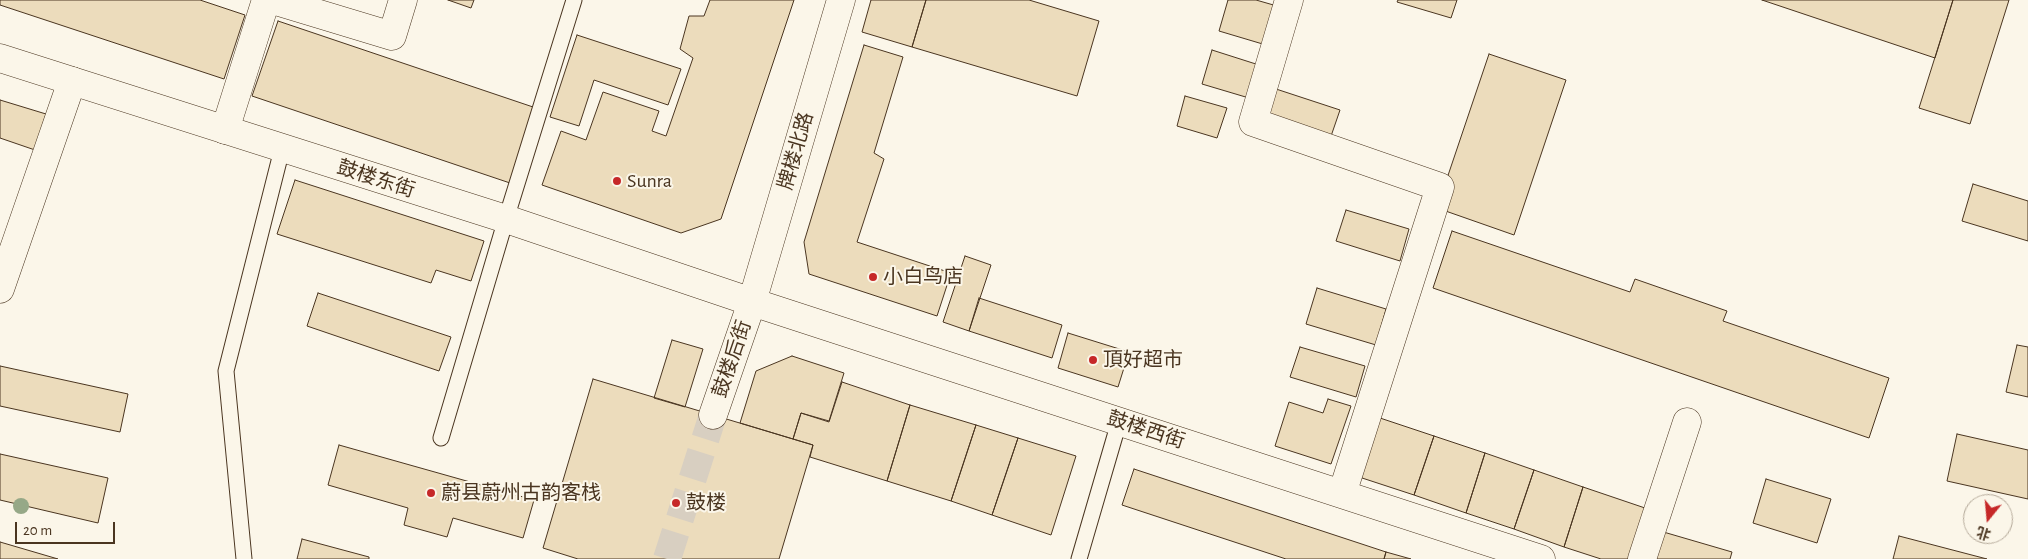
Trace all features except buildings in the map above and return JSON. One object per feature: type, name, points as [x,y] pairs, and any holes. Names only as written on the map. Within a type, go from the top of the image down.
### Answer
[{"type":"street","points":[[225,130],[266,0]]},
{"type":"street","points":[[273,0],[392,36],[403,0]]},
{"type":"street","name":"牌楼北路","points":[[752,302],[841,0]]},
{"type":"street","points":[[1289,0],[1253,122],[1440,187],[1342,494]]},
{"type":"street","name":"鼓楼东街","points":[[0,58],[506,220],[752,302]]},
{"type":"street","points":[[0,289],[72,81]]},
{"type":"street","name":"鼓楼后街","points":[[713,415],[752,302]]},
{"type":"street","name":"鼓楼西街","points":[[752,302],[1541,559]]},
{"type":"street","points":[[1642,559],[1687,422]]},
{"type":"lane","points":[[441,438],[574,0]]},
{"type":"lane","points":[[244,559],[226,371],[282,149]]},
{"type":"lane","points":[[1079,559],[1119,422]]},
{"type":"tunnel","points":[[667,559],[713,415]]},
{"type":"place","name":"Sunra","points":[[617,181]]},
{"type":"place","name":"小白鸟店","points":[[873,277]]},
{"type":"place","name":"頂好超市","points":[[1093,360]]},
{"type":"place","name":"蔚县蔚州古韵客栈","points":[[431,493]]},
{"type":"place","name":"鼓楼","points":[[676,503]]}]
